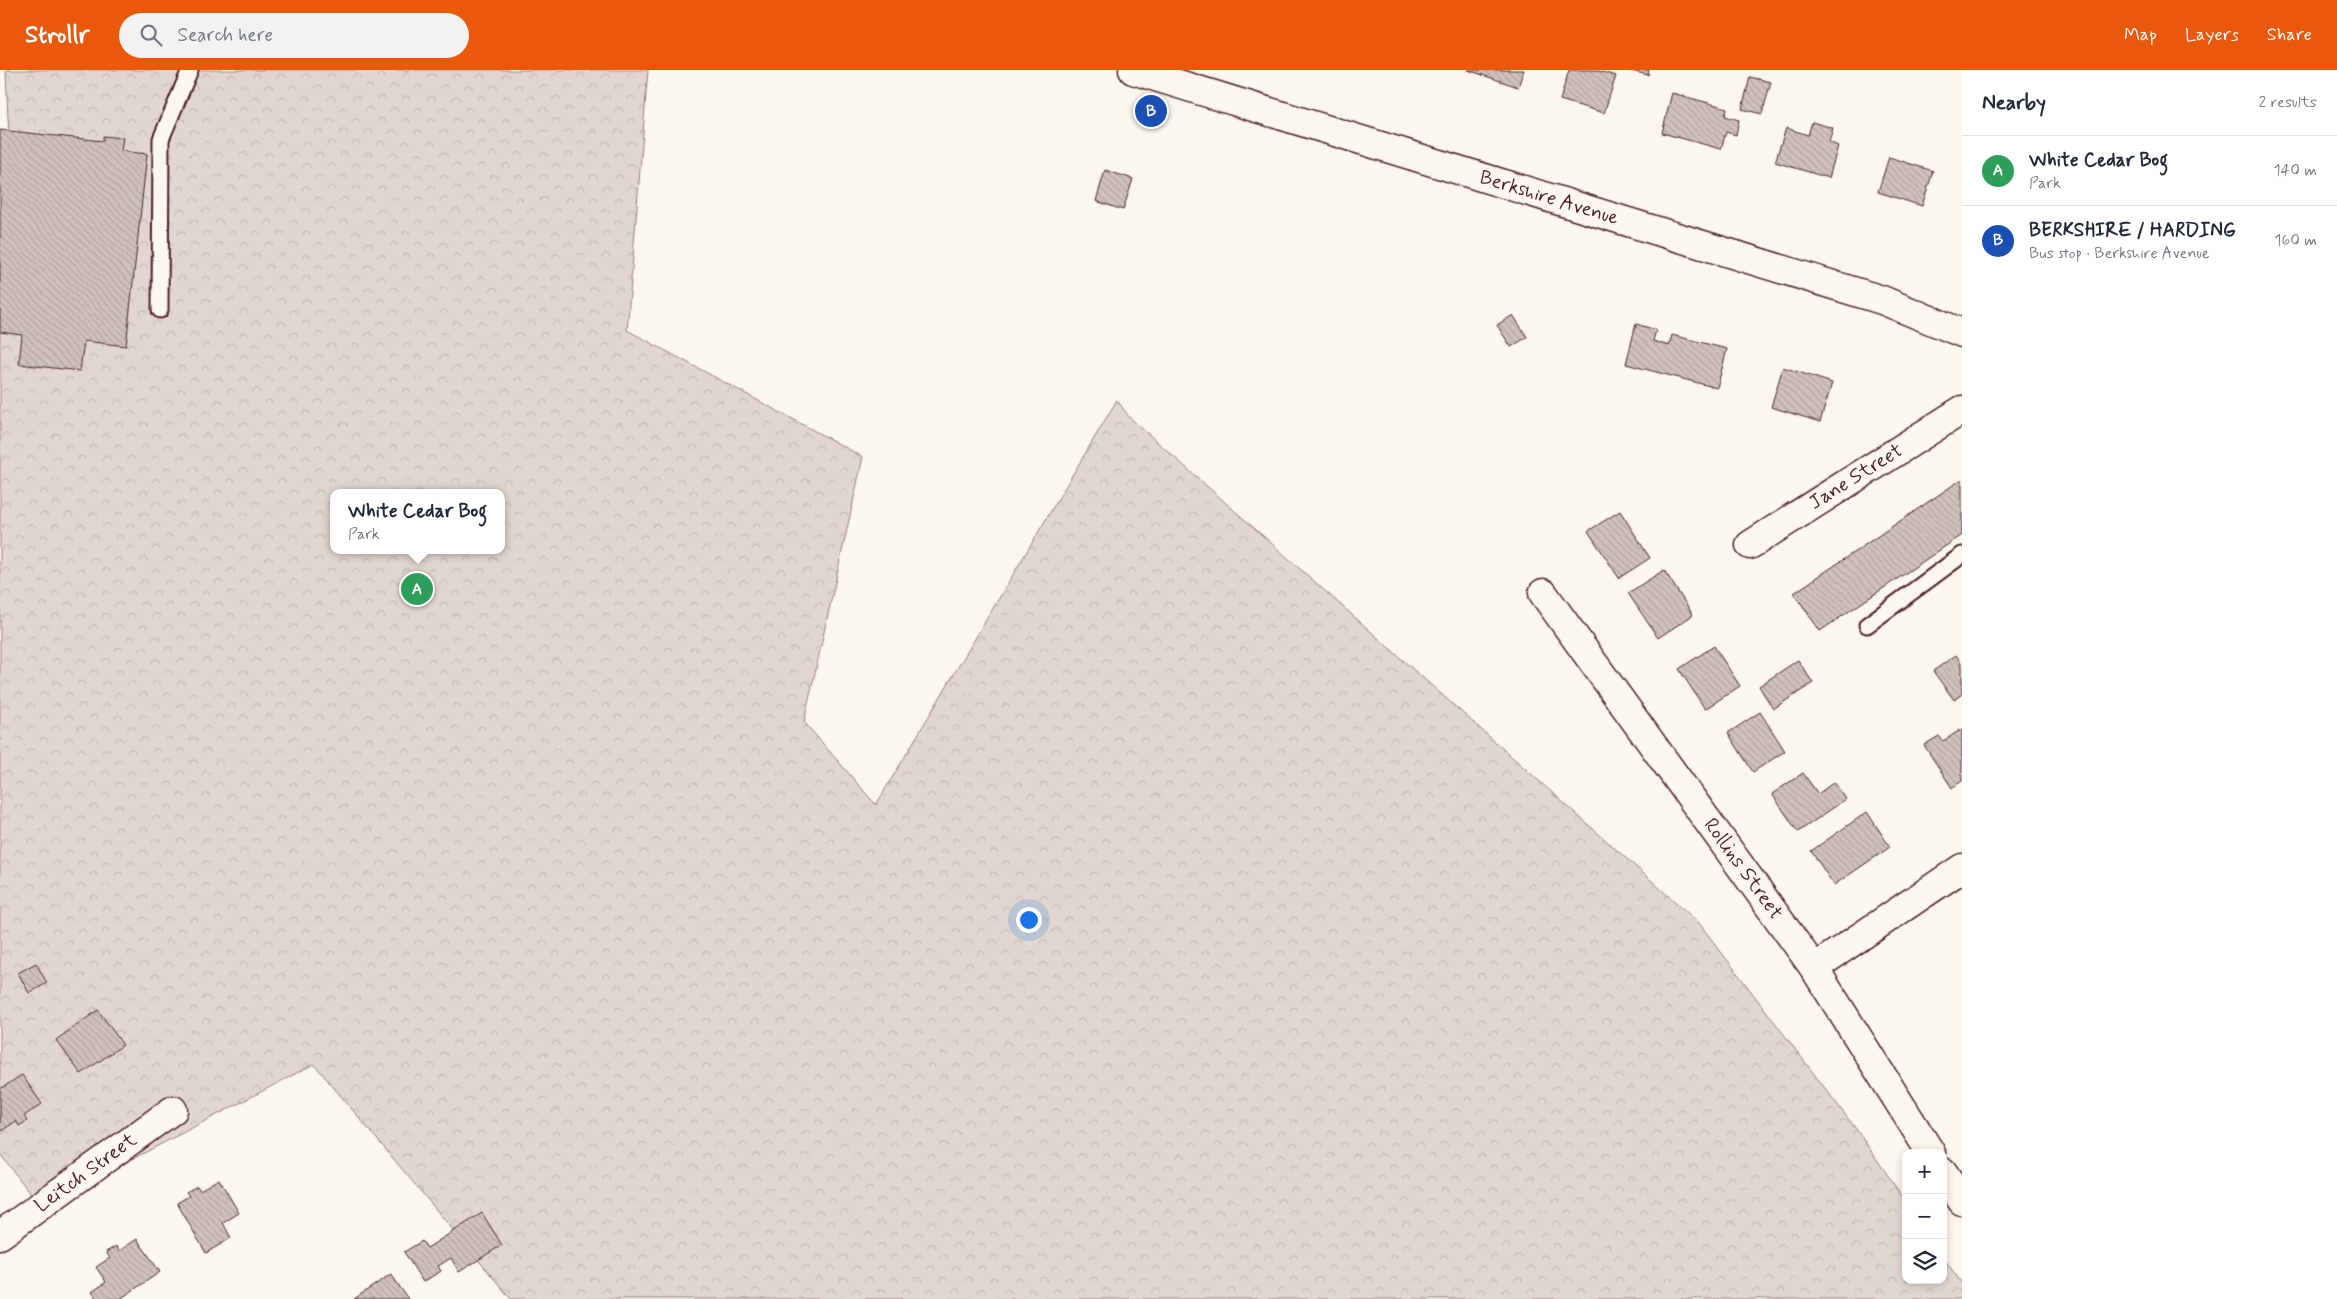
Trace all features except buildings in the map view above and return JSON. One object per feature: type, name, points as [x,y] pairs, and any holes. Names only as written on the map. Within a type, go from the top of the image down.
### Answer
[{"type":"street","name":"Berkshire Avenue","points":[[1133,70],[1882,300],[1962,333]]},
{"type":"street","name":"Jane Street","points":[[1750,545],[1962,410]]},
{"type":"street","name":"Rollins Street","points":[[1543,593],[1814,968],[1928,1149]]},
{"type":"street","points":[[1814,968],[1962,868]]},
{"type":"street","name":"Leitch Street","points":[[0,1235],[173,1110]]},
{"type":"street","points":[[1947,1178],[1962,1201]]},
{"type":"lane","points":[[160,310],[161,140],[190,70]]},
{"type":"lane","points":[[1867,625],[1962,555]]},
{"type":"green space","points":[[6,70],[648,70],[627,330],[863,457],[804,722],[876,805],[1117,400],[1129,417],[1699,923],[1856,1129],[1902,1196],[1902,1284],[1947,1284],[1947,1263],[1962,1284],[1962,1299],[511,1299],[314,1064],[41,1207],[0,1154],[0,240],[13,239]]},
{"type":"place","name":"BERKSHIRE / HARDING","points":[[1151,111]]},
{"type":"place","name":"White Cedar Bog","points":[[417,589]]}]
